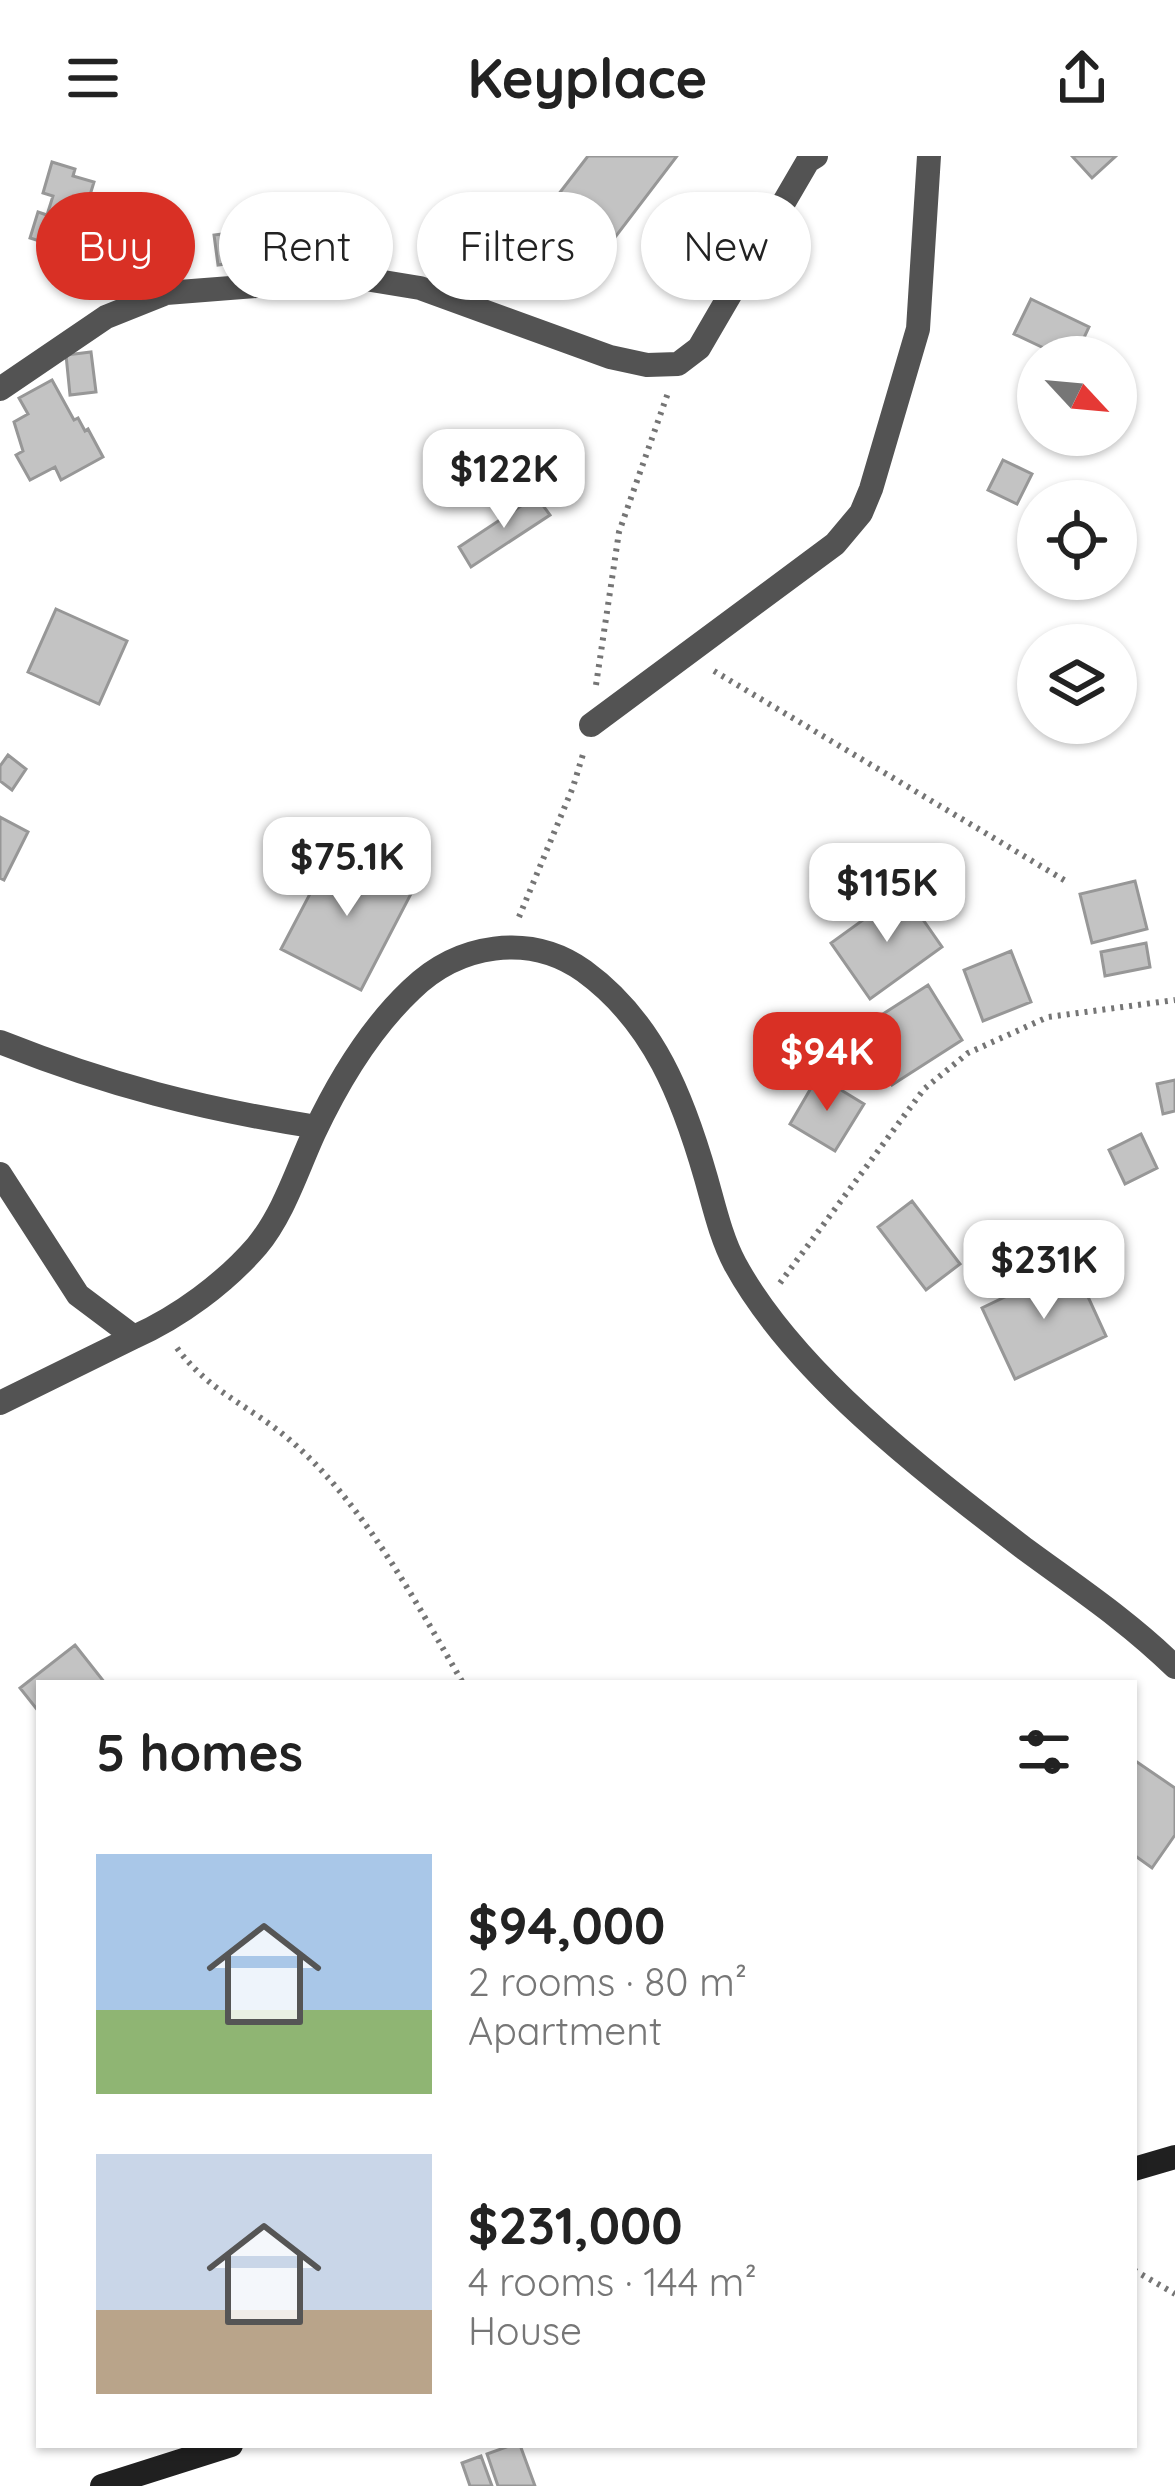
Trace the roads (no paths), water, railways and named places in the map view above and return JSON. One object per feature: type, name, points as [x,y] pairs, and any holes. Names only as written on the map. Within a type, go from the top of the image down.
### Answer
[{"type":"main road","points":[[1137,2168],[1175,2157]]},
{"type":"main road","points":[[103,2486],[222,2448]]},
{"type":"street","points":[[0,389],[106,317],[166,293],[359,278],[420,288],[610,357],[647,365],[678,364],[699,348],[808,160],[816,156]]},
{"type":"street","points":[[592,725],[835,544],[861,513],[879,468],[918,329],[929,156]]},
{"type":"street","points":[[0,1403],[160,1325],[223,1279],[259,1244],[283,1204],[317,1126],[388,1012],[417,984],[452,962],[486,948],[522,946],[557,955],[584,971],[633,1015],[659,1051],[693,1132],[734,1262],[803,1358],[903,1449],[1026,1549],[1131,1624],[1175,1666]]},
{"type":"street","points":[[0,1042],[135,1090],[212,1110],[317,1126]]},
{"type":"street","points":[[0,1174],[78,1295],[134,1337]]}]
